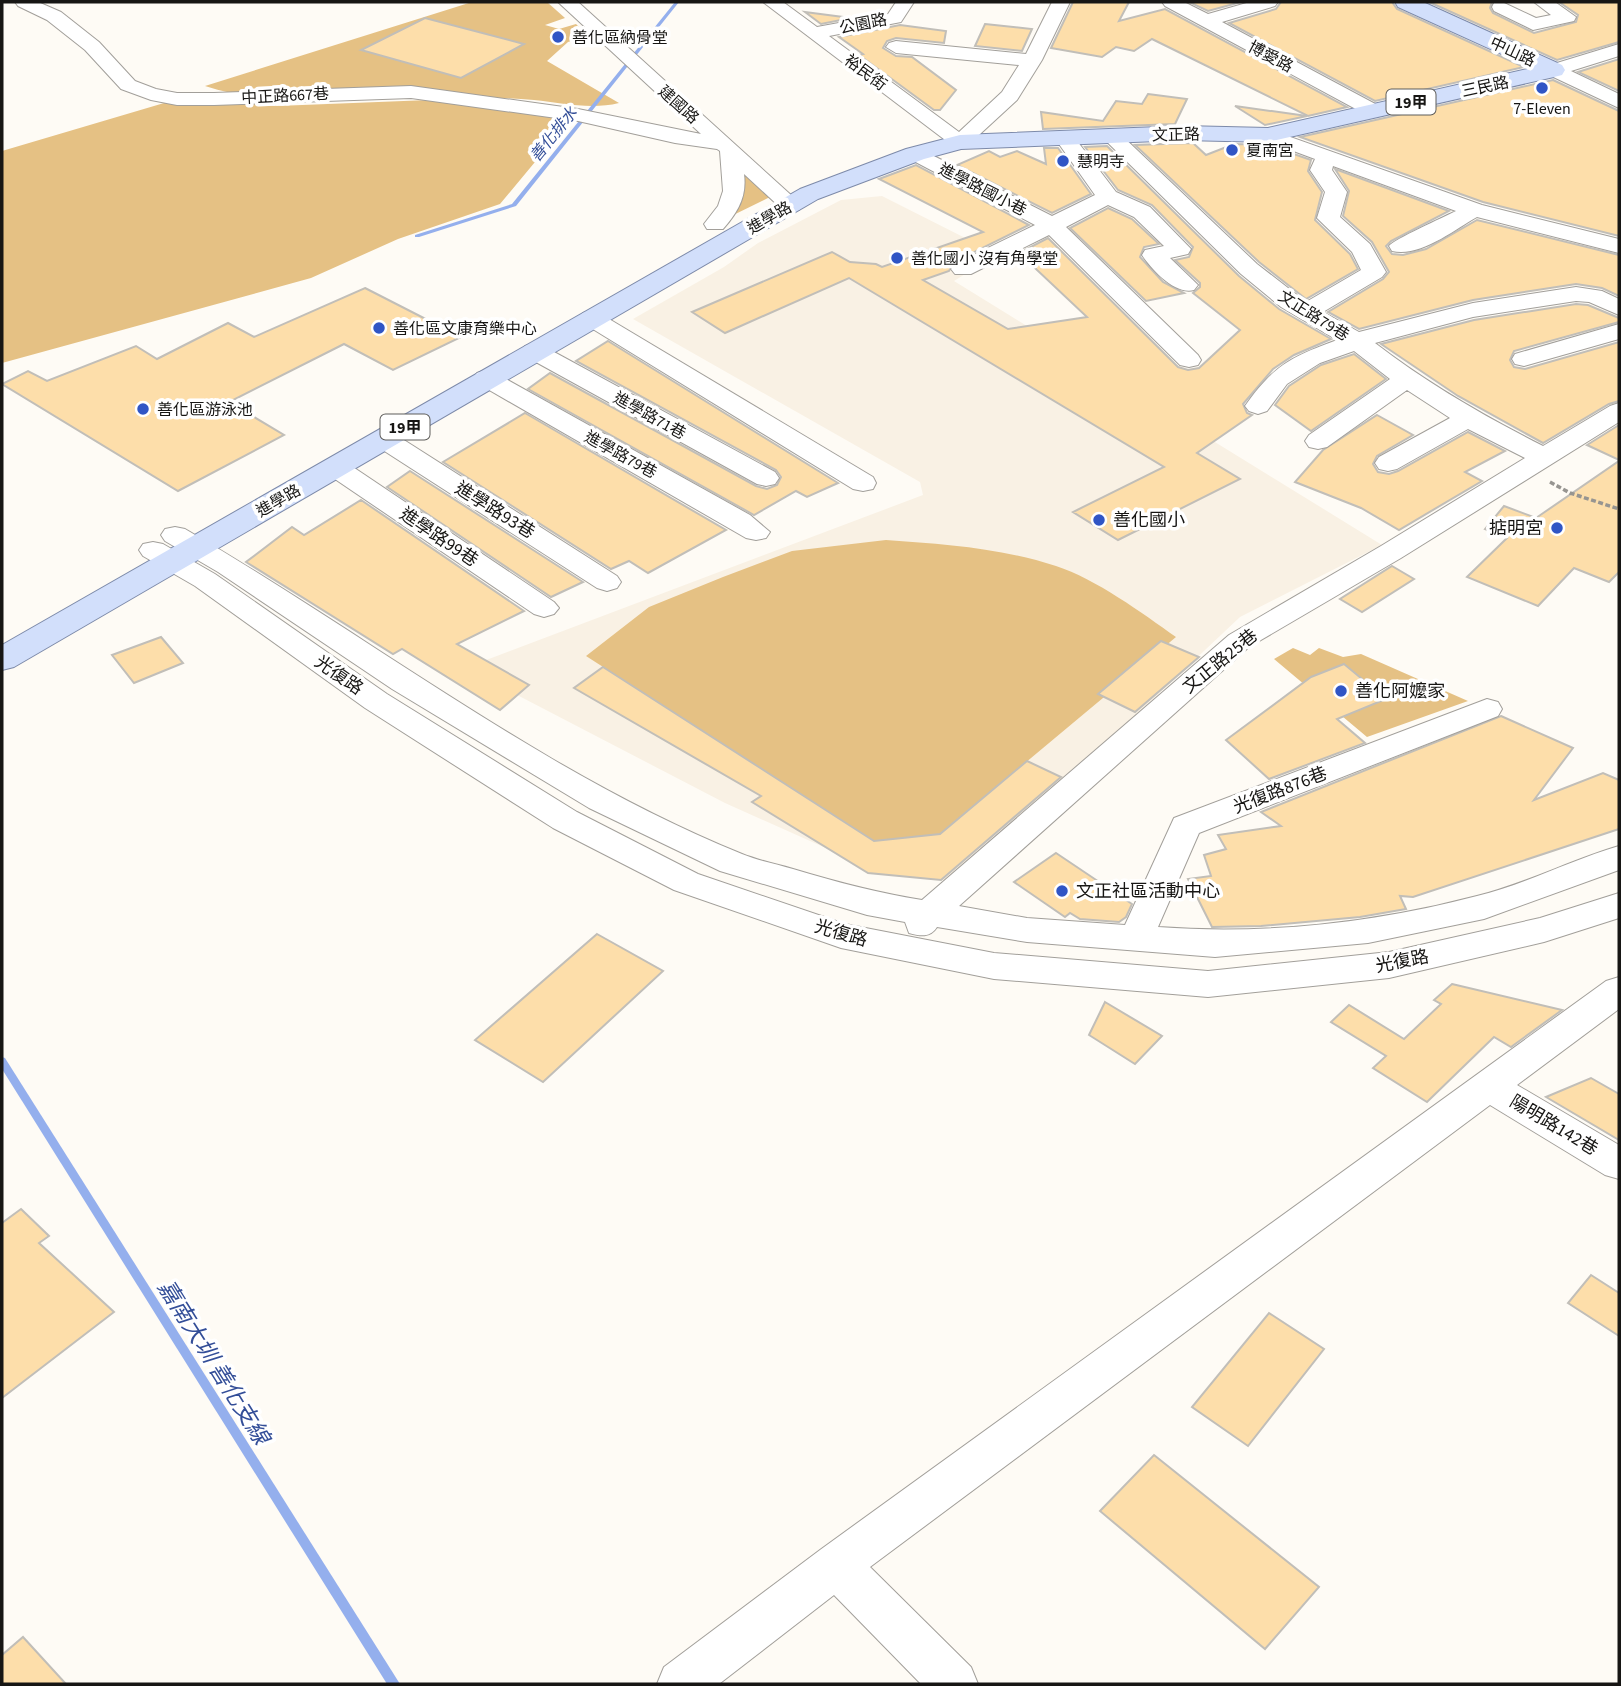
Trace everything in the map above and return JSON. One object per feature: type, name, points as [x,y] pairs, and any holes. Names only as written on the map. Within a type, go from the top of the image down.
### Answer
[{"type":"main road","name":"中山路","points":[[1406,2],[1553,70]]},
{"type":"main road","name":"三民路","points":[[1268,135],[1553,70]]},
{"type":"main road","name":"文正路","points":[[792,198],[915,154],[960,142],[1064,137],[1268,135]]},
{"type":"main road","name":"進學路","points":[[2,659],[174,548],[675,251],[715,224],[792,198]]},
{"type":"main road","name":"進學路","points":[[2,635],[335,467],[792,198]]},
{"type":"street","name":"中正路667巷","points":[[24,2],[54,16],[92,46],[128,85],[151,94],[177,99],[214,99],[411,92],[588,117],[726,147]]},
{"type":"street","name":"建國路","points":[[567,2],[635,52],[792,198]]},
{"type":"street","name":"建國路","points":[[591,2],[726,147],[792,198]]},
{"type":"street","name":"裕民街","points":[[772,2],[960,142]]},
{"type":"street","name":"公園路","points":[[813,33],[894,18],[904,2]]},
{"type":"street","points":[[960,142],[1010,96],[1032,60],[1060,2]]},
{"type":"street","name":"博愛路","points":[[1171,2],[1372,110]]},
{"type":"street","points":[[1206,21],[1269,2]]},
{"type":"street","points":[[1501,7],[1533,24],[1567,17],[1543,2]]},
{"type":"street","points":[[896,47],[1032,60]]},
{"type":"street","name":"三民路","points":[[1553,70],[1619,50]]},
{"type":"street","name":"中山路","points":[[1553,70],[1619,102]]},
{"type":"street","name":"文正路","points":[[1268,135],[1474,210],[1619,246]]},
{"type":"street","name":"文正路79巷","points":[[1111,136],[1250,269],[1306,312],[1354,341],[1406,379],[1534,463]]},
{"type":"street","points":[[1064,137],[1108,197],[1142,212],[1181,249],[1153,255],[1186,285]]},
{"type":"street","points":[[715,224],[730,209],[734,198],[726,147]]},
{"type":"street","name":"進學路國小巷","points":[[915,154],[1050,224]]},
{"type":"street","points":[[1306,312],[1374,272],[1362,249],[1328,218],[1336,192],[1321,170],[1326,158]]},
{"type":"street","points":[[963,269],[1108,197]]},
{"type":"street","points":[[1401,246],[1414,242],[1474,210]]},
{"type":"street","points":[[1050,224],[1189,360]]},
{"type":"street","points":[[1258,406],[1278,379],[1311,358],[1354,341],[1473,310],[1576,294],[1594,296],[1619,308]]},
{"type":"street","points":[[591,318],[863,483]]},
{"type":"street","points":[[1524,359],[1619,331]]},
{"type":"street","name":"進學路71巷","points":[[534,351],[766,478]]},
{"type":"street","name":"進學路79巷","points":[[486,378],[756,532]]},
{"type":"street","points":[[1318,442],[1406,379]]},
{"type":"street","name":"文正路25巷","points":[[904,949],[929,913],[1239,641],[1391,552],[1619,411]]},
{"type":"street","points":[[1388,463],[1468,418]]},
{"type":"street","name":"進學路93巷","points":[[384,439],[607,582]]},
{"type":"street","name":"進學路99巷","points":[[335,467],[544,608]]},
{"type":"street","name":"光復路","points":[[174,548],[600,800],[732,863],[867,903],[1027,930],[1215,944],[1368,931],[1484,907],[1619,858]]},
{"type":"street","name":"光復路","points":[[174,548],[205,580],[376,701],[565,820],[686,882],[841,936],[994,966],[1209,984],[1389,965],[1544,930],[1619,905]]},
{"type":"street","name":"光復路876巷","points":[[1136,938],[1186,826],[1487,709]]},
{"type":"street","points":[[681,1684],[836,1565],[1490,1087],[1619,989]]},
{"type":"street","name":"陽明路142巷","points":[[1490,1087],[1619,1164]]},
{"type":"street","points":[[836,1565],[954,1684]]},
{"type":"path","points":[[1534,463],[1570,493],[1619,509]]},
{"type":"shaded area","points":[[472,2],[547,2],[565,18],[545,25],[559,29],[576,24],[588,36],[568,42],[547,61],[619,103],[587,106],[519,99],[412,94],[256,97],[205,86]]},
{"type":"shaded area","points":[[181,98],[277,106],[429,100],[574,115],[500,204],[398,239],[311,278],[2,363],[2,151]]},
{"type":"shaded area","points":[[730,151],[776,194],[715,224],[730,209]]},
{"type":"shaded area","name":"善化國小","points":[[882,196],[987,249],[978,266],[954,281],[1382,545],[1240,617],[958,883],[857,862],[725,803],[465,668],[923,495],[920,482],[633,319],[724,267],[758,243],[841,200]]},
{"type":"shaded area","points":[[886,540],[993,551],[1056,566],[1103,588],[1176,637],[940,834],[874,841],[586,656],[649,607],[723,577],[792,551]]},
{"type":"shaded area","points":[[1293,648],[1310,655],[1319,648],[1343,657],[1361,654],[1468,701],[1367,737],[1274,659]]},
{"type":"building","points":[[1073,2],[1129,2],[1119,21],[1165,9],[1347,107],[1308,116],[1152,39],[1134,51],[1116,47],[1102,57],[1051,48]]},
{"type":"building","points":[[1241,2],[1208,11],[1191,3]]},
{"type":"building","points":[[1281,2],[1392,2],[1397,9],[1524,67],[1375,101],[1229,23],[1276,9]]},
{"type":"building","points":[[1429,2],[1492,2],[1490,8],[1493,13],[1534,33],[1576,22],[1578,15],[1559,2],[1619,2],[1619,42],[1557,60]]},
{"type":"building","points":[[805,12],[851,18],[821,24]]},
{"type":"building","points":[[425,18],[524,44],[461,78],[361,50]]},
{"type":"building","points":[[985,24],[1032,29],[1022,51],[975,46]]},
{"type":"building","points":[[900,25],[946,31],[944,43],[896,38],[887,41],[883,48],[896,56],[912,57],[956,90],[940,110],[934,110],[839,37]]},
{"type":"building","points":[[1619,59],[1619,91],[1578,72]]},
{"type":"building","points":[[1553,80],[1619,111],[1619,236],[1483,202],[1300,137]]},
{"type":"building","points":[[1148,94],[1187,99],[1175,124],[1043,129],[1041,112],[1103,121],[1116,101],[1142,104]]},
{"type":"building","points":[[1235,106],[1307,116],[1265,125]]},
{"type":"building","points":[[1193,143],[1206,155],[1234,144],[1268,145],[1311,160],[1308,171],[1322,192],[1315,220],[1350,254],[1358,269],[1306,299],[1259,262],[1135,145]]},
{"type":"building","points":[[1107,146],[1239,276],[1279,309],[1331,339],[1294,355],[1273,369],[1243,404],[1247,413],[1252,415],[1197,453],[1240,479],[1118,540],[1073,512],[1164,467],[849,278],[725,333],[692,312],[832,252],[850,262],[882,267],[983,232],[879,179],[916,165],[1029,225],[954,262],[949,271],[923,280],[1008,329],[1087,317],[1019,253],[1048,238],[1178,367],[1188,370],[1199,368],[1240,330],[1193,293],[1200,287],[1200,283],[1175,260],[1189,257],[1193,247],[1152,205],[1118,190],[1085,147]]},
{"type":"building","points":[[1044,148],[1058,148],[1091,194],[1052,213],[957,165],[989,151],[1000,157],[1017,151],[1046,164]]},
{"type":"building","points":[[1335,169],[1449,211],[1391,241],[1386,246],[1392,254],[1403,255],[1426,249],[1477,220],[1619,255],[1619,296],[1602,288],[1576,284],[1473,300],[1359,329],[1328,312],[1383,279],[1389,272],[1372,242],[1343,216],[1349,191]]},
{"type":"building","points":[[1108,208],[1132,219],[1159,244],[1144,247],[1140,257],[1163,282],[1184,293],[1146,301],[1070,228]]},
{"type":"building","points":[[365,288],[461,337],[393,370],[344,344],[229,402],[284,435],[178,491],[2,384],[28,371],[47,381],[136,346],[157,359],[228,323],[254,337]]},
{"type":"building","points":[[1576,304],[1588,305],[1619,318],[1619,322],[1514,351],[1510,360],[1514,367],[1525,369],[1619,342],[1619,401],[1609,404],[1543,443],[1458,396],[1381,344],[1474,320]]},
{"type":"building","points":[[608,341],[838,483],[807,497],[796,491],[754,515],[528,389],[550,373],[756,486],[767,489],[777,485],[781,477],[776,470],[576,361]]},
{"type":"building","points":[[1354,354],[1386,379],[1311,431],[1275,405],[1289,386],[1321,365]]},
{"type":"building","points":[[525,413],[726,530],[648,573],[629,561],[611,569],[443,462]]},
{"type":"building","points":[[1377,415],[1413,435],[1377,456],[1373,464],[1378,472],[1389,474],[1398,471],[1468,432],[1505,451],[1465,472],[1482,481],[1399,530],[1361,508],[1295,482],[1323,450]]},
{"type":"building","points":[[1619,425],[1619,460],[1587,445]]},
{"type":"building","points":[[1619,461],[1619,572],[1609,582],[1574,568],[1538,606],[1467,577],[1507,538],[1485,529],[1504,506],[1536,518]]},
{"type":"building","points":[[410,471],[583,582],[551,597],[387,487]]},
{"type":"building","points":[[361,500],[524,611],[457,644],[529,685],[500,710],[402,649],[393,654],[246,562],[292,527],[304,535]]},
{"type":"building","points":[[1392,566],[1414,579],[1362,612],[1340,599]]},
{"type":"building","points":[[161,637],[183,663],[134,683],[112,655]]},
{"type":"building","points":[[1161,641],[1199,657],[1135,712],[1098,694]]},
{"type":"building","points":[[1344,664],[1386,699],[1337,719],[1365,743],[1269,779],[1226,740],[1311,677]]},
{"type":"building","points":[[603,667],[874,841],[940,834],[1027,761],[1061,777],[941,880],[868,873],[752,802],[761,796],[574,688]]},
{"type":"building","points":[[1501,716],[1573,748],[1534,800],[1603,773],[1619,780],[1619,829],[1413,897],[1400,896],[1406,909],[1360,917],[1261,926],[1212,927],[1188,879],[1211,876],[1204,855],[1226,849],[1218,835],[1281,826],[1261,812]]},
{"type":"building","name":"文正社區活動中心","points":[[1056,853],[1132,904],[1126,917],[1119,922],[1080,919],[1070,913],[1065,917],[1014,882]]},
{"type":"building","points":[[597,934],[663,971],[543,1082],[475,1040]]},
{"type":"building","points":[[1452,984],[1562,1010],[1511,1047],[1494,1037],[1427,1102],[1373,1068],[1386,1056],[1331,1022],[1349,1005],[1404,1039],[1441,1004],[1434,1000]]},
{"type":"building","points":[[1105,1002],[1162,1036],[1135,1064],[1089,1035]]},
{"type":"building","points":[[1591,1078],[1619,1094],[1619,1140],[1546,1097]]},
{"type":"building","points":[[21,1209],[49,1236],[39,1243],[114,1312],[2,1398],[2,1223]]},
{"type":"building","points":[[1591,1275],[1619,1293],[1619,1336],[1568,1303]]},
{"type":"building","points":[[1269,1313],[1324,1349],[1248,1446],[1192,1407]]},
{"type":"building","points":[[1154,1455],[1319,1587],[1265,1649],[1100,1511]]},
{"type":"building","points":[[23,1637],[66,1684],[2,1684],[2,1655]]},
{"type":"waterway","name":"善化排水","points":[[417,236],[514,205],[677,2]]},
{"type":"waterway","name":"嘉南大圳 善化支線","points":[[2,1061],[394,1684]]},
{"type":"place","name":"善化區納骨堂","points":[[558,37]]},
{"type":"place","name":"7-Eleven","points":[[1542,88]]},
{"type":"place","name":"夏南宮","points":[[1232,150]]},
{"type":"place","name":"慧明寺","points":[[1063,161]]},
{"type":"place","name":"善化國小 沒有角學堂","points":[[897,258]]},
{"type":"place","name":"善化區文康育樂中心","points":[[379,328]]},
{"type":"place","name":"善化區游泳池","points":[[143,409]]},
{"type":"place","name":"善化國小","points":[[1099,520]]},
{"type":"place","name":"掂明宮","points":[[1557,528]]},
{"type":"place","name":"善化阿嬤家","points":[[1341,691]]},
{"type":"place","name":"文正社區活動中心","points":[[1062,891]]}]
